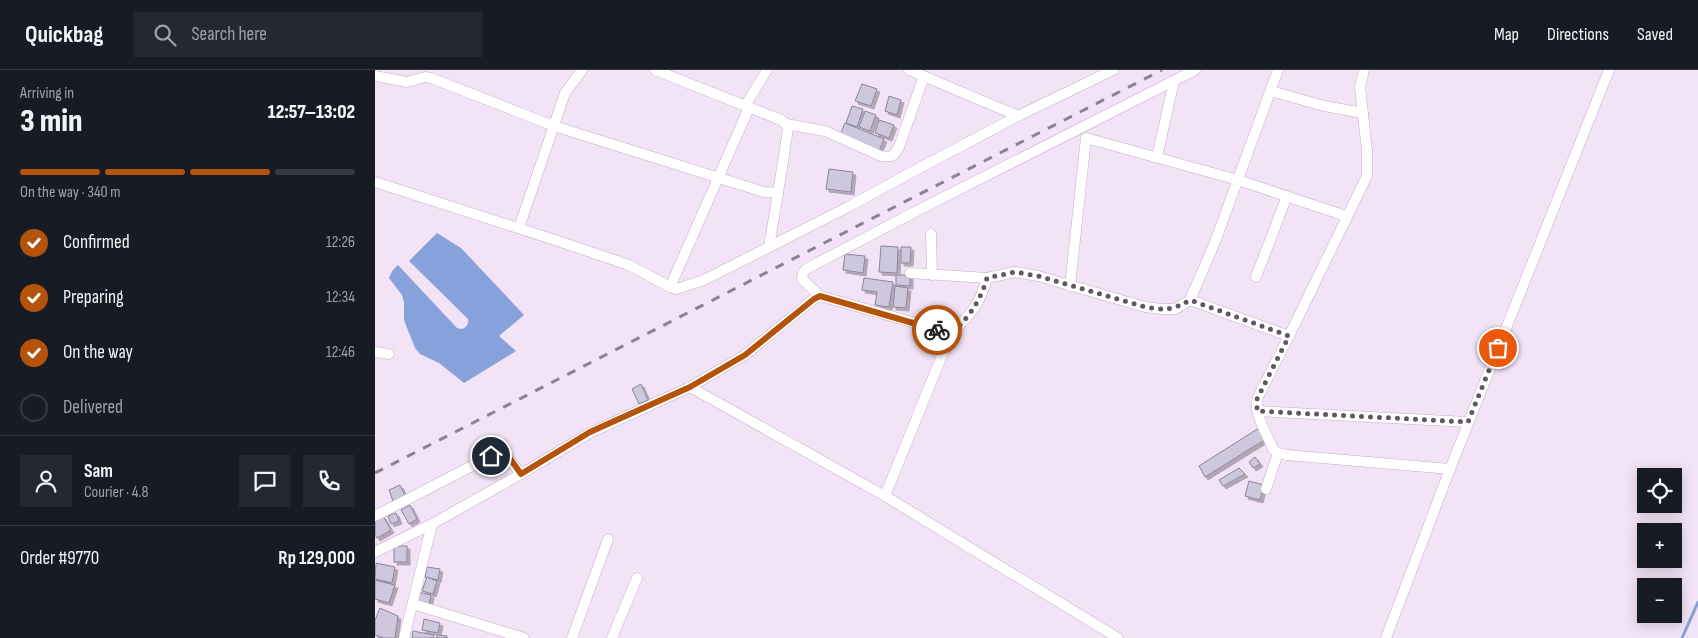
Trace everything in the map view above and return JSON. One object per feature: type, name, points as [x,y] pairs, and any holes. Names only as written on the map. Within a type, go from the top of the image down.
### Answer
[{"type":"street","points":[[519,228],[565,94],[582,70]]},
{"type":"street","points":[[655,70],[781,120],[786,124],[825,131],[881,156],[890,158],[895,156],[924,76]]},
{"type":"street","points":[[670,287],[719,178],[747,107],[767,70]]},
{"type":"street","points":[[909,70],[969,97],[1018,116]]},
{"type":"street","points":[[375,182],[629,265],[676,289],[704,280],[848,207],[1018,116],[1113,70]]},
{"type":"street","points":[[951,334],[820,296],[802,279],[803,273],[806,269],[907,216],[1195,70]]},
{"type":"street","points":[[910,273],[987,278],[1015,272],[1038,276],[1145,307],[1162,310],[1175,309],[1190,300],[1215,242],[1278,70]]},
{"type":"street","points":[[1364,70],[1360,87],[1367,151],[1367,176],[1257,399],[1257,411],[1273,449],[1278,453],[1450,469]]},
{"type":"street","points":[[1386,638],[1468,422],[1609,70]]},
{"type":"street","points":[[375,76],[407,82],[428,74],[431,78],[554,126],[764,192],[778,193]]},
{"type":"street","points":[[1157,157],[1174,81]]},
{"type":"street","points":[[1271,91],[1324,106],[1363,113]]},
{"type":"street","points":[[769,247],[788,129],[786,124]]},
{"type":"street","points":[[1072,134],[1238,180],[1346,216]]},
{"type":"street","points":[[1070,286],[1086,138]]},
{"type":"street","points":[[1256,277],[1287,196]]},
{"type":"street","points":[[931,234],[932,275]]},
{"type":"street","points":[[885,496],[951,334],[974,309],[983,293],[987,278]]},
{"type":"street","points":[[375,552],[432,524],[521,474],[590,432],[690,387],[745,355],[820,296]]},
{"type":"street","points":[[1190,300],[1289,336]]},
{"type":"street","points":[[375,352],[389,354]]},
{"type":"street","points":[[690,387],[885,496],[1119,638]]},
{"type":"street","points":[[1257,411],[1468,422]]},
{"type":"street","points":[[375,516],[497,453],[505,454],[521,474]]},
{"type":"street","points":[[1266,489],[1278,453]]},
{"type":"street","points":[[404,638],[432,524]]},
{"type":"street","points":[[572,638],[608,539]]},
{"type":"street","points":[[612,638],[637,578]]},
{"type":"street","points":[[413,604],[524,638]]},
{"type":"water","points":[[437,233],[461,248],[524,315],[499,336],[516,351],[464,383],[439,363],[420,354],[415,348],[404,320],[402,295],[389,278],[392,271],[398,265],[457,328],[466,327],[468,319],[409,261]]},
{"type":"building","points":[[862,84],[877,89],[871,106],[855,101]]},
{"type":"building","points":[[889,96],[901,100],[897,115],[885,111]]},
{"type":"building","points":[[852,106],[863,109],[857,127],[846,123]]},
{"type":"building","points":[[865,111],[876,115],[870,131],[859,127]]},
{"type":"building","points":[[879,120],[894,125],[889,138],[875,133]]},
{"type":"building","points":[[845,123],[884,139],[879,151],[840,135]]},
{"type":"building","points":[[829,169],[853,172],[851,192],[826,189]]},
{"type":"building","points":[[881,246],[898,247],[897,273],[879,272]]},
{"type":"building","points":[[901,247],[911,247],[910,263],[901,263]]},
{"type":"building","points":[[845,254],[865,256],[863,273],[843,270]]},
{"type":"building","points":[[896,275],[910,275],[910,286],[896,285]]},
{"type":"building","points":[[864,278],[893,282],[889,307],[875,305],[877,292],[862,290]]},
{"type":"building","points":[[895,286],[908,288],[906,308],[893,307]]},
{"type":"building","points":[[641,384],[648,400],[639,404],[632,389]]},
{"type":"building","points":[[1259,428],[1266,439],[1205,477],[1199,466]]},
{"type":"building","points":[[1255,457],[1260,464],[1253,468],[1249,462]]},
{"type":"building","points":[[1239,468],[1245,474],[1223,486],[1219,480]]},
{"type":"building","points":[[1249,481],[1264,485],[1260,500],[1245,496]]},
{"type":"building","points":[[400,485],[405,496],[393,501],[389,490]]},
{"type":"building","points":[[410,505],[417,519],[409,524],[401,510]]},
{"type":"building","points":[[396,513],[399,521],[391,524],[388,516]]},
{"type":"building","points":[[383,516],[391,530],[377,538],[375,535],[375,522]]},
{"type":"building","points":[[394,546],[407,546],[407,562],[394,562]]},
{"type":"building","points":[[376,563],[395,567],[392,583],[375,579]]},
{"type":"building","points":[[427,567],[440,569],[438,580],[425,577]]},
{"type":"building","points":[[427,577],[437,581],[433,594],[422,591]]},
{"type":"building","points":[[375,580],[395,585],[389,603],[375,599]]},
{"type":"building","points":[[418,592],[431,595],[429,605],[415,602]]},
{"type":"building","points":[[380,608],[398,616],[395,638],[384,638],[375,635],[375,620]]},
{"type":"building","points":[[424,619],[440,623],[438,633],[422,630]]},
{"type":"building","points":[[413,631],[434,635],[433,638],[412,638]]},
{"type":"building","points":[[437,635],[447,636],[447,638],[437,638]]},
{"type":"waterway","points":[[1682,638],[1698,602]]},
{"type":"railway","points":[[375,473],[1162,70]]},
{"type":"way so far","points":[[937,330],[951,334],[964,322],[983,293],[987,278],[1015,272],[1038,276],[1145,307],[1162,310],[1175,309],[1190,300],[1289,336],[1257,399],[1257,411],[1468,422],[1498,348]]},
{"type":"route","points":[[491,456],[502,452],[509,457],[521,474],[590,432],[690,387],[745,355],[820,296],[937,330]]}]
